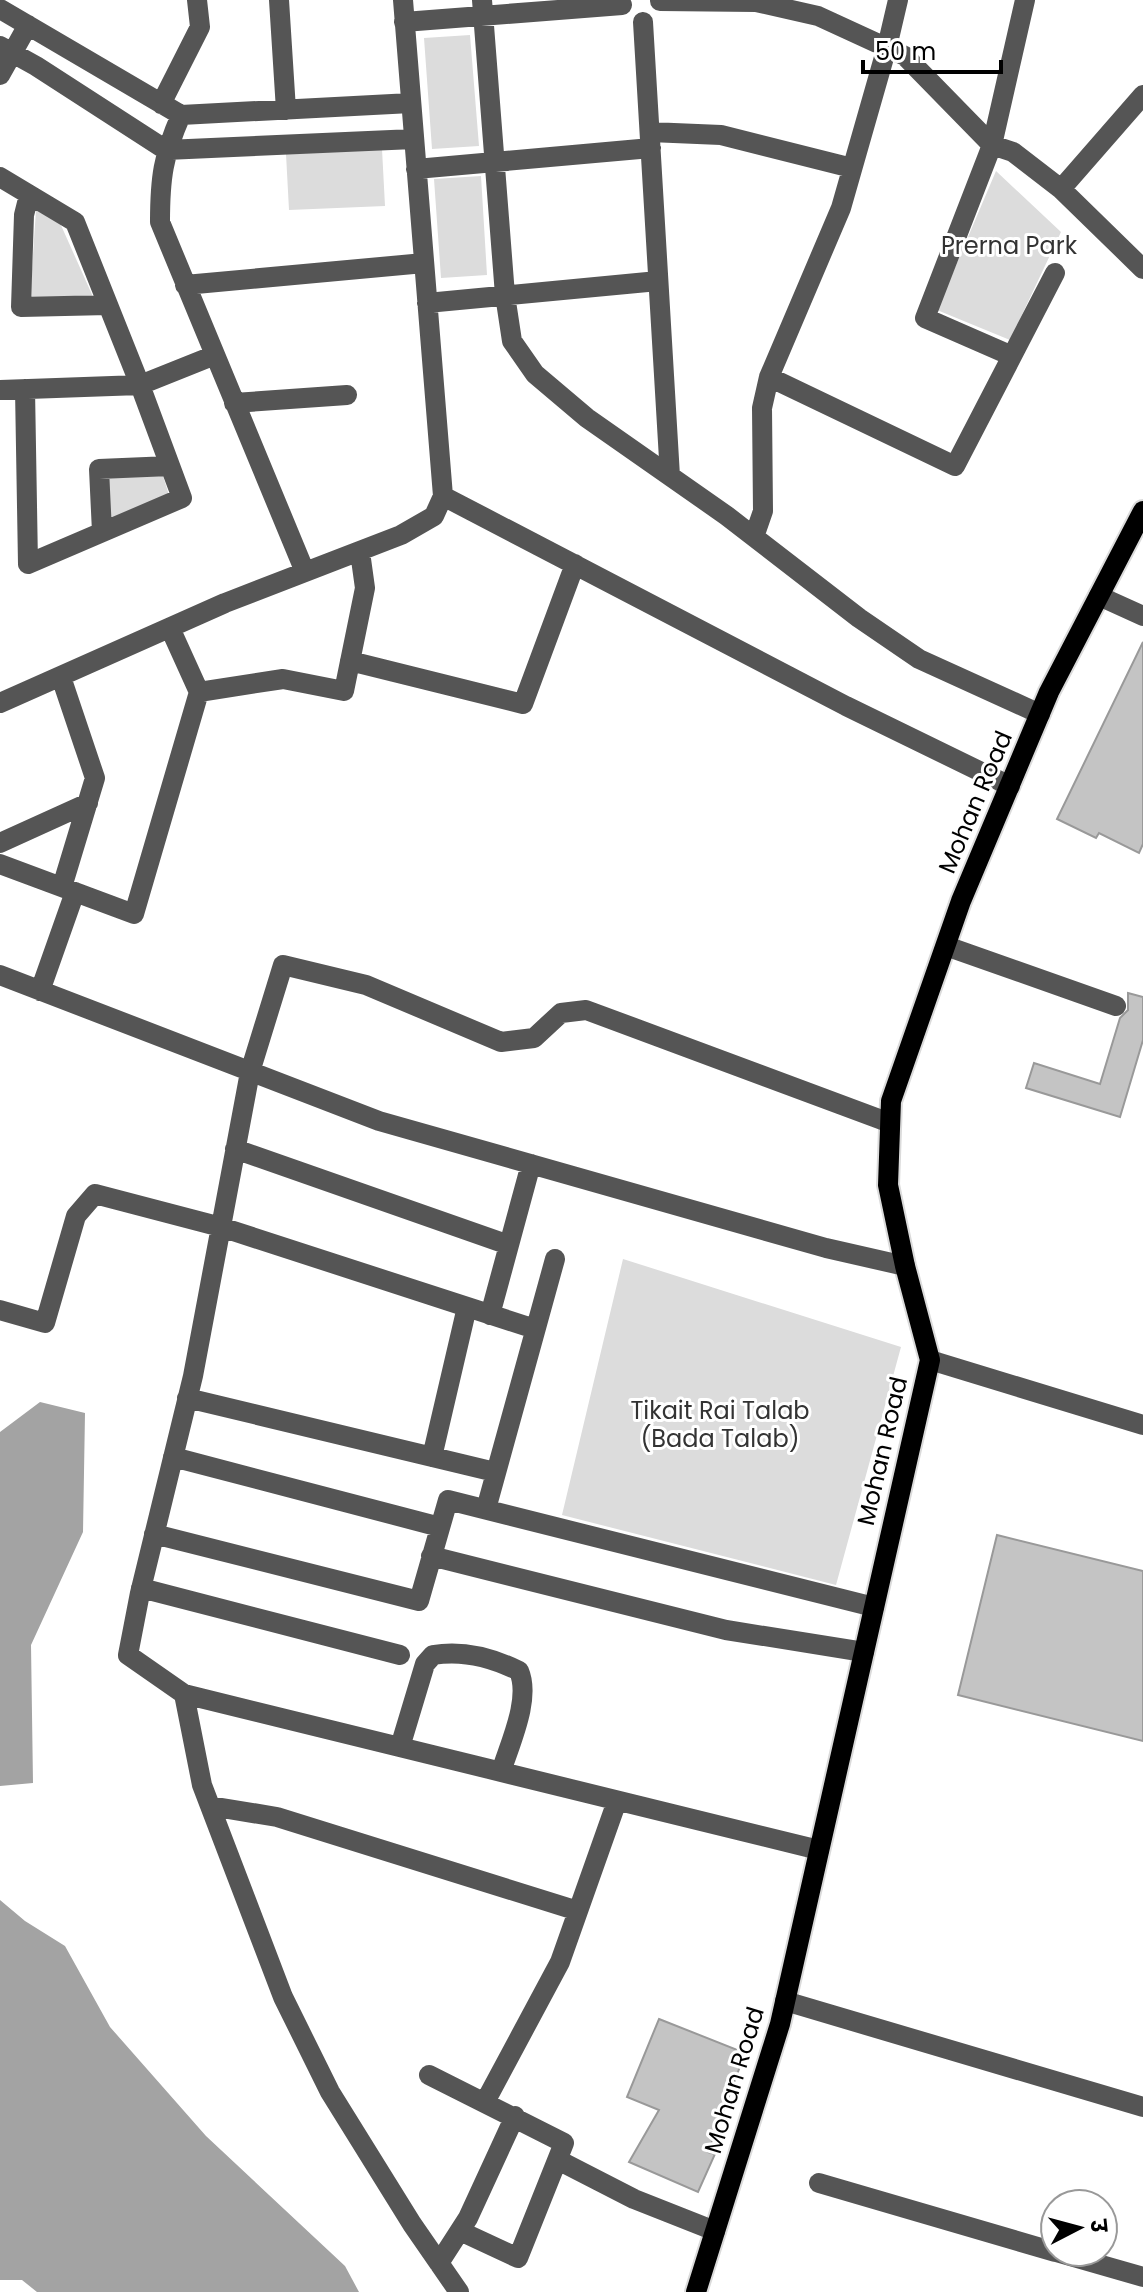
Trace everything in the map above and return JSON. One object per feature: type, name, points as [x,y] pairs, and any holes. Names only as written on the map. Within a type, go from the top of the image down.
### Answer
[{"type":"main road","name":"Mohan Road","points":[[696,2292],[785,2001],[930,1360],[888,1185],[891,1101],[961,901],[1040,714],[1143,511]]},
{"type":"street","points":[[161,104],[200,27],[197,0]]},
{"type":"street","points":[[279,0],[286,110]]},
{"type":"street","points":[[0,703],[170,628],[401,535],[434,516],[443,496],[403,0]]},
{"type":"street","points":[[404,22],[483,8],[623,3],[629,18],[643,22],[656,15],[660,0],[757,1],[818,16],[905,56],[992,145],[1013,152],[1061,189],[1143,269]]},
{"type":"street","points":[[754,537],[763,511],[762,408],[769,377],[841,208],[898,0]]},
{"type":"street","points":[[1012,356],[925,318],[992,145],[1025,0]]},
{"type":"street","points":[[483,8],[505,295],[512,341],[535,374],[587,418],[919,659],[1040,714]]},
{"type":"street","points":[[0,9],[181,115],[411,103]]},
{"type":"street","points":[[643,22],[670,476]]},
{"type":"street","points":[[0,75],[6,50],[28,25]]},
{"type":"street","points":[[6,50],[166,150],[414,139]]},
{"type":"street","points":[[1061,189],[1143,95]]},
{"type":"street","points":[[181,115],[166,150],[160,183],[160,222],[305,572]]},
{"type":"street","points":[[416,169],[495,162],[650,140],[721,135],[852,168]]},
{"type":"street","points":[[0,177],[75,222],[182,498],[28,564],[25,389]]},
{"type":"street","points":[[29,195],[24,215],[21,307],[108,305]]},
{"type":"street","points":[[185,285],[424,263]]},
{"type":"street","points":[[769,377],[955,466],[1055,273]]},
{"type":"street","points":[[427,303],[658,281]]},
{"type":"street","points":[[0,390],[140,385],[215,355]]},
{"type":"street","points":[[234,403],[347,395]]},
{"type":"street","points":[[102,532],[99,469],[170,466]]},
{"type":"street","points":[[443,496],[846,706],[1010,786]]},
{"type":"street","points":[[199,692],[283,679],[344,691],[365,588],[360,552]]},
{"type":"street","points":[[350,661],[523,704],[575,564]]},
{"type":"street","points":[[1099,596],[1143,616]]},
{"type":"street","points":[[0,864],[134,914],[199,692],[170,628]]},
{"type":"street","points":[[40,991],[95,778],[61,677]]},
{"type":"street","points":[[0,843],[88,803]]},
{"type":"street","points":[[946,946],[1116,1006]]},
{"type":"street","points":[[819,1850],[184,1694],[128,1655],[187,1398],[250,1072],[283,965],[366,985],[501,1042],[534,1038],[561,1013],[586,1010],[890,1123]]},
{"type":"street","points":[[0,975],[379,1121],[826,1248],[905,1266]]},
{"type":"street","points":[[235,1149],[509,1245]]},
{"type":"street","points":[[490,1315],[531,1164]]},
{"type":"street","points":[[0,1310],[45,1323],[76,1216],[95,1194],[221,1227],[535,1329]]},
{"type":"street","points":[[486,1509],[555,1259]]},
{"type":"street","points":[[432,1457],[467,1307]]},
{"type":"street","points":[[930,1360],[1143,1425]]},
{"type":"street","points":[[187,1398],[495,1472]]},
{"type":"street","points":[[173,1457],[440,1527]]},
{"type":"street","points":[[154,1534],[419,1601],[448,1500],[874,1607]]},
{"type":"street","points":[[431,1556],[726,1630],[864,1652]]},
{"type":"street","points":[[141,1588],[400,1655]]},
{"type":"street","points":[[400,1747],[425,1664],[433,1655],[460,1653],[490,1660],[519,1671],[524,1682],[524,1698],[501,1772]]},
{"type":"street","points":[[184,1694],[202,1785],[283,1997],[330,2092],[459,2292]]},
{"type":"street","points":[[485,2102],[560,1962],[617,1801]]},
{"type":"street","points":[[210,1806],[277,1817],[578,1911]]},
{"type":"street","points":[[785,2001],[1143,2107]]},
{"type":"street","points":[[429,2075],[564,2143],[518,2258],[460,2231]]},
{"type":"street","points":[[439,2263],[460,2231],[515,2116]]},
{"type":"street","points":[[558,2160],[634,2199],[715,2231]]},
{"type":"street","points":[[819,2183],[1039,2247]]},
{"type":"street","points":[[1112,2268],[1143,2277]]},
{"type":"green space","points":[[470,35],[479,146],[432,149],[424,38]]},
{"type":"green space","points":[[382,149],[385,206],[289,210],[286,154]]},
{"type":"green space","name":"Prerna Park","points":[[996,171],[1061,232],[1010,340],[937,310]]},
{"type":"green space","points":[[481,176],[487,275],[441,278],[434,179]]},
{"type":"green space","points":[[36,210],[60,223],[94,299],[30,299]]},
{"type":"green space","points":[[162,473],[169,495],[111,519],[107,476]]},
{"type":"green space","name":"Tikait Rai Talab (Bada Talab)","points":[[623,1259],[901,1347],[836,1585],[562,1515]]},
{"type":"shaded area","points":[[40,1402],[85,1413],[83,1532],[31,1645],[33,1783],[0,1786],[0,1432]]},
{"type":"shaded area","points":[[0,1900],[25,1921],[65,1946],[110,2027],[206,2136],[345,2266],[359,2292],[37,2292],[22,2280],[0,2280]]},
{"type":"building","points":[[1143,642],[1143,844],[1139,853],[1099,833],[1096,838],[1057,819]]},
{"type":"building","points":[[1128,993],[1143,997],[1143,1040],[1120,1117],[1026,1088],[1034,1063],[1100,1084],[1120,1018],[1128,1010]]},
{"type":"building","points":[[997,1535],[1143,1571],[1143,1741],[958,1695]]},
{"type":"building","points":[[659,2019],[745,2053],[708,2152],[715,2154],[698,2192],[629,2162],[659,2110],[627,2097]]}]
